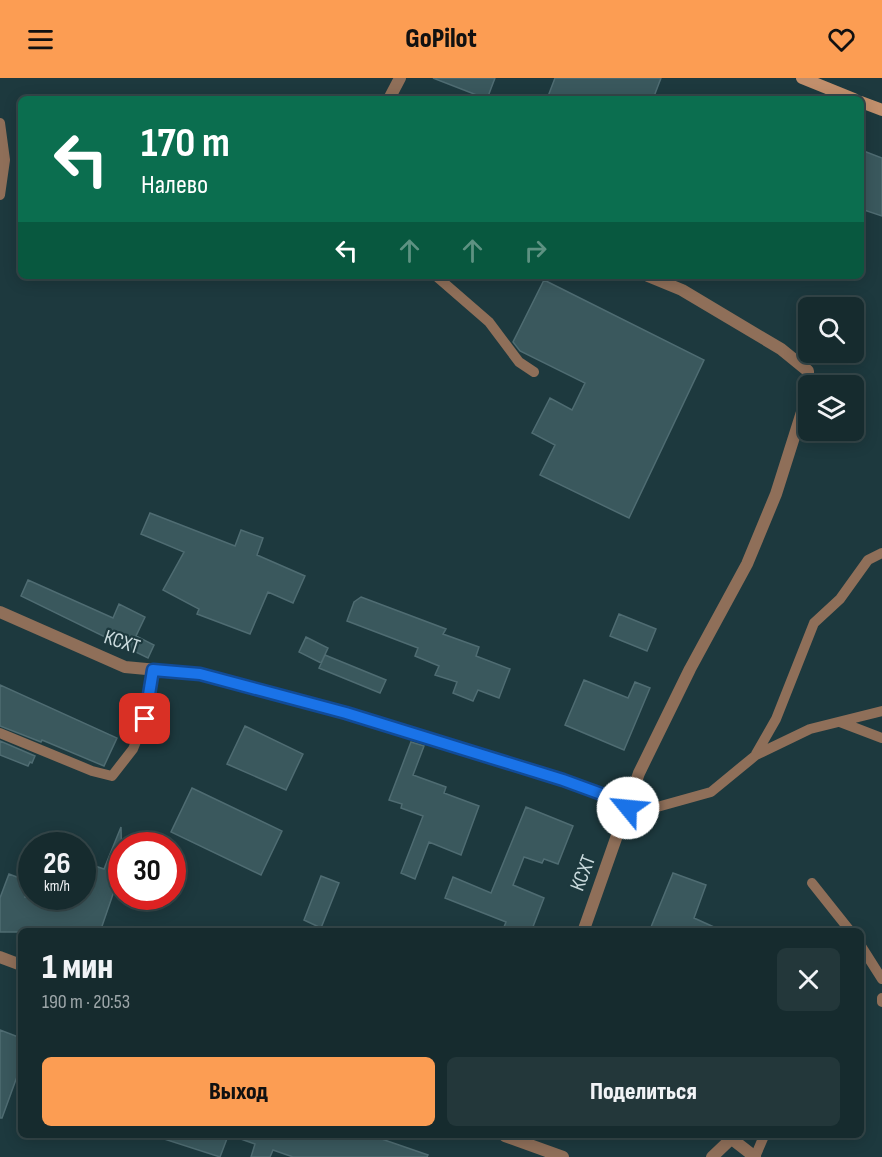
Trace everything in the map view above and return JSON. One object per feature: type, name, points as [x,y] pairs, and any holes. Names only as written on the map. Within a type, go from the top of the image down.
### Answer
[{"type":"street","points":[[391,96],[400,78]]},
{"type":"street","points":[[802,78],[847,96]]},
{"type":"street","points":[[864,103],[882,110]]},
{"type":"street","points":[[628,808],[639,773],[747,564],[776,494],[808,393],[808,371],[781,349],[682,290],[655,279]]},
{"type":"street","name":"КСХТ","points":[[0,612],[125,667],[200,674],[346,713],[563,780],[604,795],[628,808],[583,928]]},
{"type":"street","points":[[0,957],[18,964]]},
{"type":"street","points":[[510,1138],[562,1157]]},
{"type":"street","points":[[712,1157],[729,1138]]},
{"type":"street","points":[[731,1138],[755,1157]]},
{"type":"lane","points":[[0,123],[5,160],[0,195]]},
{"type":"lane","points":[[439,279],[489,322],[519,362],[534,372]]},
{"type":"lane","points":[[756,755],[776,718],[814,624],[840,599],[868,560],[882,553]]},
{"type":"lane","points":[[0,733],[92,771],[112,776],[133,749],[145,719],[153,670]]},
{"type":"lane","points":[[628,808],[650,809],[711,792],[756,755],[810,729],[882,711]]},
{"type":"lane","points":[[839,722],[882,738]]},
{"type":"lane","points":[[812,883],[848,928]]},
{"type":"lane","points":[[864,951],[882,979]]},
{"type":"lane","points":[[755,1157],[763,1138]]},
{"type":"building","points":[[433,78],[495,78],[488,96],[479,96]]},
{"type":"building","points":[[555,78],[661,78],[654,96],[548,96]]},
{"type":"building","points":[[864,151],[882,158],[882,216],[864,210]]},
{"type":"building","points":[[544,280],[704,360],[629,518],[540,475],[555,445],[532,433],[550,398],[572,410],[585,383],[520,351],[513,342]]},
{"type":"building","points":[[150,513],[235,546],[241,530],[263,538],[257,555],[305,576],[293,603],[268,592],[250,634],[197,614],[199,609],[163,590],[184,552],[141,534]]},
{"type":"building","points":[[28,580],[113,618],[119,604],[145,617],[136,636],[154,645],[148,658],[21,596]]},
{"type":"building","points":[[361,597],[446,629],[443,634],[479,647],[476,656],[510,669],[499,698],[478,690],[473,701],[453,693],[457,682],[435,675],[439,666],[415,656],[418,648],[347,621],[354,602]]},
{"type":"building","points":[[619,614],[656,629],[647,651],[610,636]]},
{"type":"building","points":[[306,637],[328,648],[321,663],[299,652]]},
{"type":"building","points":[[325,655],[386,680],[380,693],[319,668]]},
{"type":"building","points":[[584,680],[628,698],[635,682],[650,688],[624,750],[565,725]]},
{"type":"building","points":[[0,685],[117,738],[104,766],[42,740],[41,742],[0,726]]},
{"type":"building","points":[[245,726],[303,754],[286,790],[227,764]]},
{"type":"building","points":[[0,741],[35,756],[32,763],[30,762],[28,766],[0,755]]},
{"type":"building","points":[[411,742],[424,746],[413,775],[446,787],[444,793],[479,806],[461,855],[429,842],[415,879],[401,873],[423,816],[401,808],[402,804],[389,800]]},
{"type":"building","points":[[192,788],[282,831],[261,875],[186,839],[186,832],[171,832]]},
{"type":"building","points":[[526,807],[573,826],[558,864],[544,859],[542,863],[524,857],[513,885],[544,898],[533,928],[504,928],[506,922],[445,898],[453,877],[491,893]]},
{"type":"building","points":[[108,859],[108,909],[101,928],[18,928],[18,932],[0,932],[0,898],[9,874],[18,877],[18,910],[96,910],[96,866],[104,869]]},
{"type":"building","points":[[673,873],[706,885],[694,918],[716,928],[651,928]]},
{"type":"building","points":[[321,876],[339,883],[321,928],[304,920]]},
{"type":"building","points":[[0,1030],[18,1037],[18,1074],[2,1118],[0,1118]]},
{"type":"building","points":[[161,1138],[227,1138],[220,1157]]},
{"type":"building","points":[[238,1138],[379,1138],[428,1155],[427,1157],[293,1157],[273,1150],[270,1157],[251,1157],[255,1144]]},
{"type":"route","points":[[145,719],[153,670],[200,674],[346,713],[563,780],[604,795],[628,808]]}]
